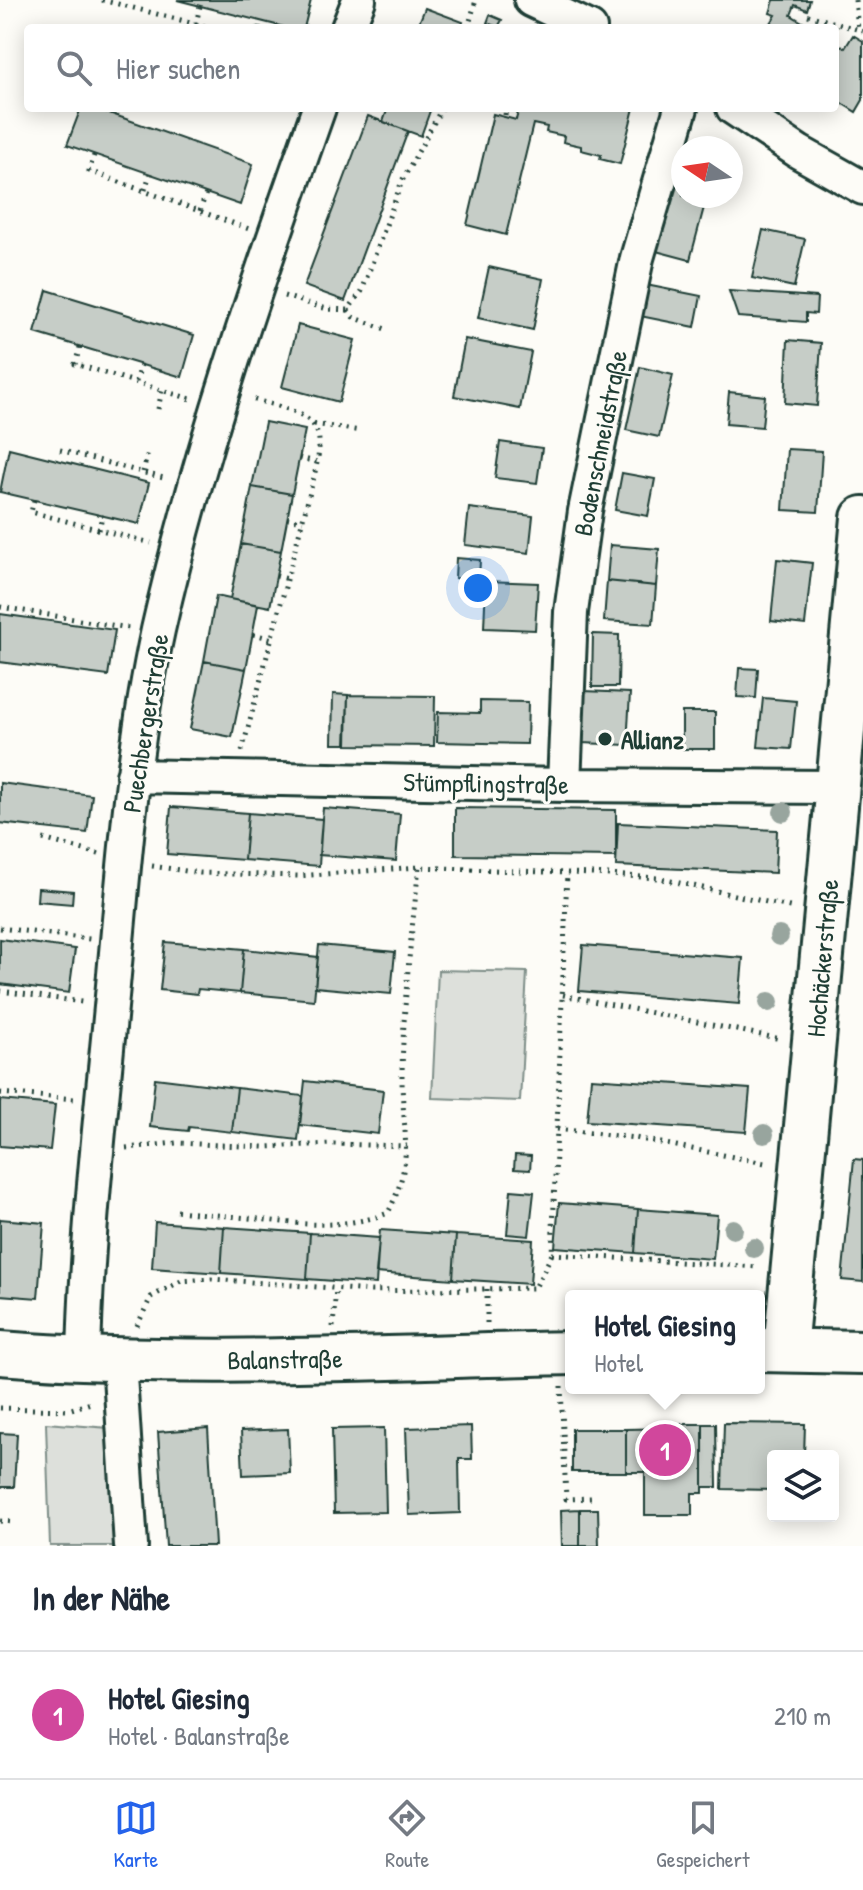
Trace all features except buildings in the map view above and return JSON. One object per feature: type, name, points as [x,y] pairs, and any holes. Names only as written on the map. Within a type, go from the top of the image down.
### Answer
[{"type":"street","points":[[350,24],[359,0]]},
{"type":"street","points":[[531,0],[582,24]]},
{"type":"street","name":"Puechbergerstraße","points":[[131,1546],[97,1150],[133,776],[158,633],[196,487],[256,289],[318,112]]},
{"type":"street","name":"Bodenschneidstraße","points":[[564,785],[571,612],[585,511],[637,258],[680,112]]},
{"type":"street","points":[[739,112],[799,152],[863,188]]},
{"type":"street","name":"Hochäckerstraße","points":[[772,1350],[802,1171],[863,518]]},
{"type":"street","name":"Stümpflingstraße","points":[[133,776],[838,787]]},
{"type":"street","points":[[772,1350],[863,1352]]},
{"type":"street","name":"Balanstraße","points":[[0,1353],[115,1361],[565,1368]]},
{"type":"path","points":[[102,0],[130,3],[196,24],[200,6]]},
{"type":"path","points":[[469,24],[476,0]]},
{"type":"path","points":[[808,15],[860,30],[855,0]]},
{"type":"path","points":[[348,310],[362,291],[402,181],[440,112]]},
{"type":"path","points":[[94,155],[89,171],[273,237]]},
{"type":"path","points":[[145,190],[150,174]]},
{"type":"path","points":[[200,211],[206,193]]},
{"type":"path","points":[[256,289],[327,309],[348,310]]},
{"type":"path","points":[[348,310],[353,317],[388,330]]},
{"type":"path","points":[[80,347],[75,364],[162,390],[222,398],[304,415],[314,424],[320,443],[317,462],[273,639],[234,778]]},
{"type":"path","points":[[136,382],[141,365]]},
{"type":"path","points":[[158,409],[162,390]]},
{"type":"path","points":[[314,424],[361,431]]},
{"type":"path","points":[[60,450],[196,487]]},
{"type":"path","points":[[143,472],[148,452]]},
{"type":"path","points":[[299,458],[317,462]]},
{"type":"path","points":[[34,500],[31,512],[179,550]]},
{"type":"path","points":[[99,530],[102,516]]},
{"type":"path","points":[[287,518],[303,521]]},
{"type":"path","points":[[276,576],[288,579]]},
{"type":"path","points":[[0,607],[158,633]]},
{"type":"path","points":[[253,634],[273,639]]},
{"type":"path","points":[[43,839],[126,862],[200,873],[298,876],[419,867],[657,878],[826,915]]},
{"type":"path","points":[[177,1211],[287,1224],[339,1225],[388,1213],[401,1187],[407,1146],[402,1077],[410,944],[419,867]]},
{"type":"path","points":[[0,1408],[68,1410],[115,1361],[151,1297],[181,1281],[211,1279],[371,1291],[535,1288],[552,1254],[567,873]]},
{"type":"path","points":[[0,928],[117,943]]},
{"type":"path","points":[[0,991],[111,1006]]},
{"type":"path","points":[[563,995],[814,1045]]},
{"type":"path","points":[[0,1093],[102,1101]]},
{"type":"path","points":[[557,1129],[664,1142],[802,1171]]},
{"type":"path","points":[[97,1150],[176,1143],[264,1147],[332,1144],[407,1146]]},
{"type":"path","points":[[552,1254],[761,1267],[761,1279]]},
{"type":"path","points":[[333,1329],[336,1288]]},
{"type":"path","points":[[486,1327],[487,1288]]},
{"type":"path","points":[[566,1394],[566,1499],[591,1498]]},
{"type":"path","points":[[0,1521],[13,1522]]},
{"type":"shaded area","points":[[438,970],[527,972],[520,1101],[432,1098]]},
{"type":"shaded area","points":[[46,1423],[109,1428],[116,1546],[50,1546]]},
{"type":"place","name":"Allianz","points":[[605,739]]},
{"type":"place","name":"Hotel Giesing","points":[[665,1450]]}]
